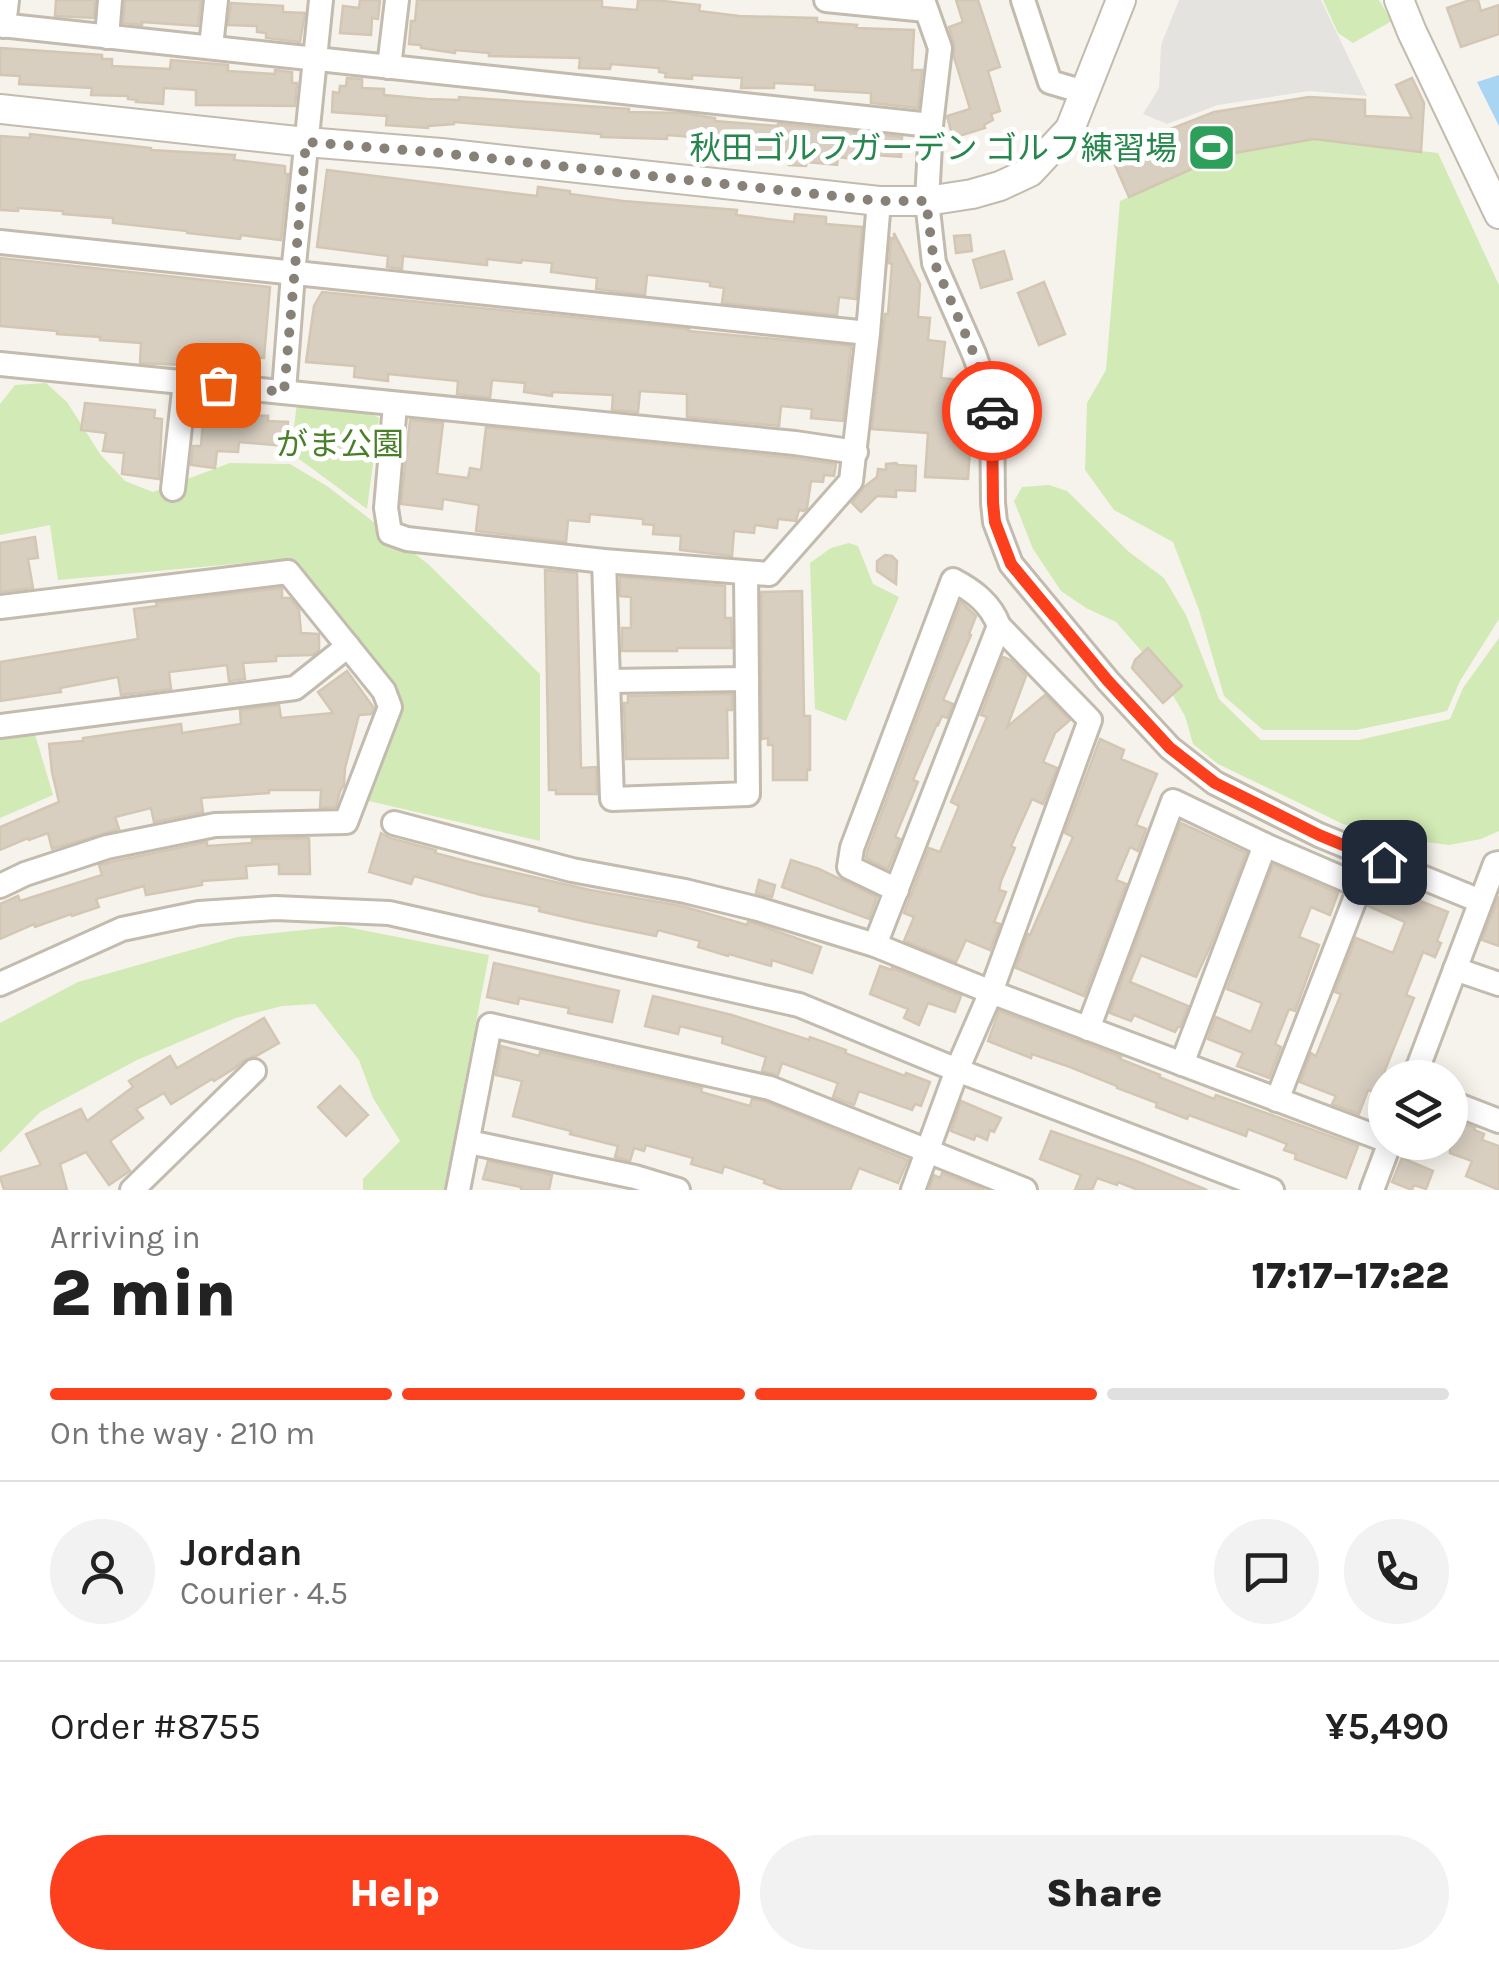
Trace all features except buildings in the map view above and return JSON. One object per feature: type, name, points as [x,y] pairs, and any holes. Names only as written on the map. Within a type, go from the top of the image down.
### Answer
[{"type":"street","points":[[6,0],[2,26],[930,125]]},
{"type":"street","points":[[107,36],[110,0]]},
{"type":"street","points":[[212,48],[216,0]]},
{"type":"street","points":[[284,392],[292,274],[321,0]]},
{"type":"street","points":[[390,67],[397,0]]},
{"type":"street","points":[[826,0],[924,5],[940,48],[926,201],[934,262],[992,404],[991,488],[995,522],[1011,564],[1170,748],[1215,783],[1319,835],[1480,901]]},
{"type":"street","points":[[1022,0],[1050,82],[1084,92]]},
{"type":"street","points":[[0,110],[879,201],[926,201],[972,194],[1030,172],[1070,129],[1121,0]]},
{"type":"street","points":[[1399,0],[1499,214]]},
{"type":"street","points":[[395,405],[386,508],[390,534],[604,561],[769,574],[851,481],[879,201]]},
{"type":"street","points":[[0,242],[868,333]]},
{"type":"street","points":[[1,367],[185,382],[856,452]]},
{"type":"street","points":[[173,488],[185,382]]},
{"type":"street","points":[[604,561],[612,799],[748,794],[746,574]]},
{"type":"street","points":[[0,607],[288,572],[384,691],[390,707],[346,822],[215,825],[107,847],[0,886]]},
{"type":"street","points":[[897,890],[849,867],[852,848],[953,580],[971,590],[994,612],[999,626],[1090,720],[991,992],[956,1070],[913,1190]]},
{"type":"street","points":[[875,944],[999,626]]},
{"type":"street","points":[[0,726],[294,688],[348,646]]},
{"type":"street","points":[[608,681],[747,679]]},
{"type":"street","points":[[1088,1029],[1173,800],[1360,886],[1277,1100]]},
{"type":"street","points":[[394,823],[572,870],[684,890],[875,944],[991,992],[1368,1134]]},
{"type":"street","points":[[1182,1064],[1265,845]]},
{"type":"street","points":[[1421,1060],[1494,864],[1499,863]]},
{"type":"street","points":[[0,984],[122,929],[199,913],[275,908],[389,913],[800,1005],[956,1070],[1272,1190]]},
{"type":"street","points":[[1455,969],[1499,984]]},
{"type":"street","points":[[458,1190],[490,1026],[770,1088],[1025,1190]]},
{"type":"street","points":[[132,1190],[254,1071]]},
{"type":"street","points":[[1468,1109],[1499,1121]]},
{"type":"street","points":[[469,1142],[635,1177],[678,1190]]},
{"type":"street","points":[[1372,1190],[1381,1160]]},
{"type":"green space","points":[[1323,0],[1379,0],[1392,21],[1353,43],[1338,33]]},
{"type":"green space","points":[[1314,139],[1438,153],[1499,285],[1499,619],[1460,681],[1447,711],[1356,730],[1263,730],[1224,696],[1199,610],[1173,542],[1114,510],[1085,470],[1087,403],[1106,370],[1120,201],[1223,155]]},
{"type":"green space","points":[[46,383],[67,402],[100,454],[125,481],[153,492],[230,463],[290,464],[327,486],[428,564],[540,674],[540,841],[369,801],[400,695],[289,559],[58,580],[50,525],[0,535],[0,404],[15,385]]},
{"type":"green space","name":"がま公園","points":[[297,402],[366,410],[379,418],[367,509],[291,453]]},
{"type":"green space","points":[[1049,485],[1067,491],[1129,552],[1164,578],[1186,615],[1219,699],[1261,740],[1359,740],[1450,719],[1463,688],[1499,638],[1499,831],[1449,845],[1343,824],[1218,764],[1193,744],[1185,716],[1158,670],[1116,622],[1061,591],[1033,549],[1014,501],[1022,487]]},
{"type":"green space","points":[[849,543],[858,546],[873,584],[899,597],[846,721],[815,709],[810,563],[831,548]]},
{"type":"green space","points":[[34,731],[53,795],[0,818],[0,736]]},
{"type":"green space","points":[[342,926],[489,955],[444,1190],[363,1190],[363,1179],[400,1141],[373,1098],[359,1060],[315,1004],[282,1006],[236,1018],[137,1060],[40,1112],[0,1153],[0,1023],[78,982],[237,937]]},
{"type":"shaded area","points":[[1179,0],[1321,0],[1367,96],[1309,91],[1218,105],[1167,124],[1143,114],[1159,88],[1161,45]]},
{"type":"water","points":[[1499,75],[1499,126],[1477,82]]},
{"type":"way so far","points":[[218,385],[284,392],[306,142],[879,201],[926,201],[934,262],[974,354],[992,411]]},
{"type":"place","name":"秋田ゴルフガーデン ゴルフ練習場","points":[[1212,148]]},
{"type":"route","points":[[992,411],[991,488],[995,522],[1011,564],[1108,681],[1170,748],[1215,783],[1319,835],[1384,862]]}]
